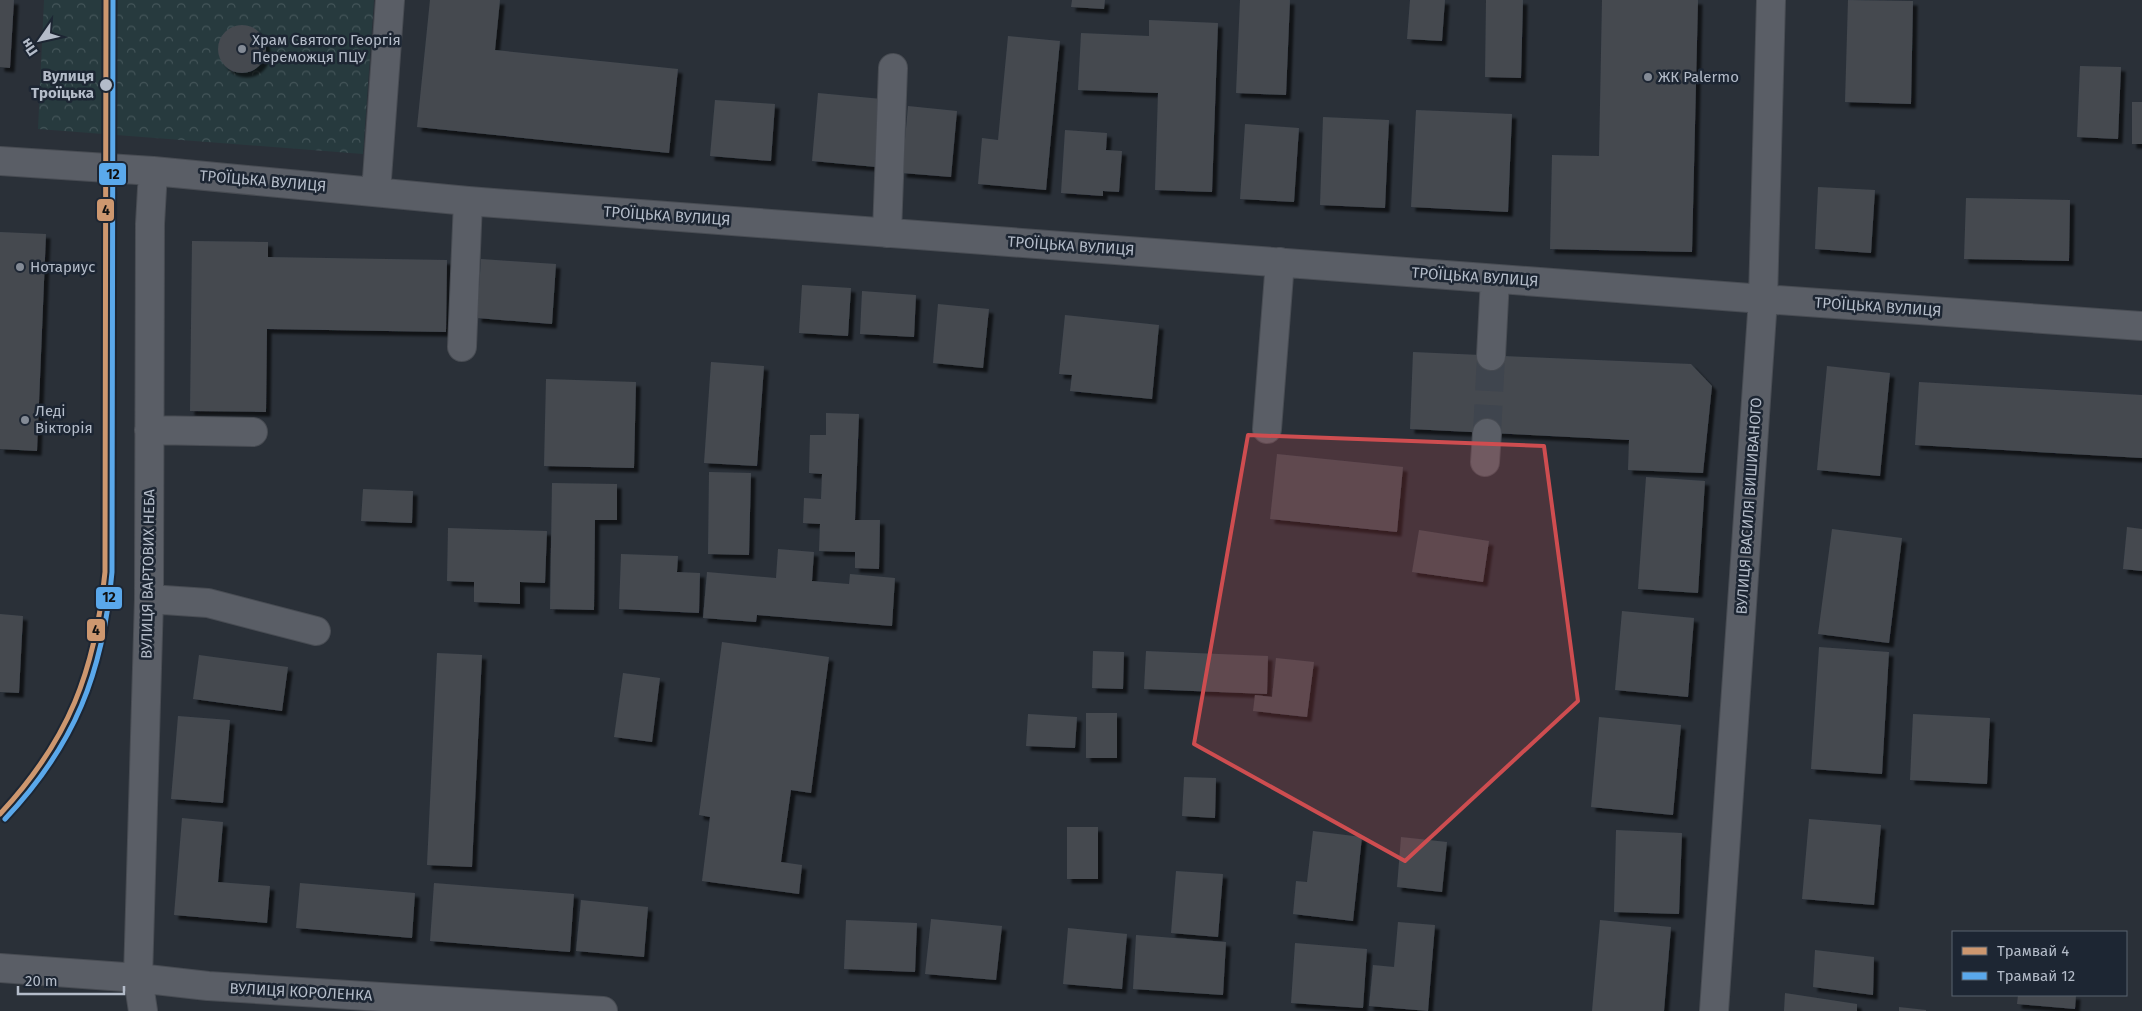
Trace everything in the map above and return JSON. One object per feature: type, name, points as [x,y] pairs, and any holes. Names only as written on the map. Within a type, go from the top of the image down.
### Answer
[{"type":"street","points":[[376,192],[390,0]]},
{"type":"street","name":"ВУЛИЦЯ ВАСИЛЯ ВИШИВАНОГО","points":[[1714,1011],[1763,299],[1771,0]]},
{"type":"street","points":[[887,233],[893,68]]},
{"type":"street","name":"ТРОЇЦЬКА ВУЛИЦЯ","points":[[0,161],[153,171],[468,201],[2142,326]]},
{"type":"street","name":"ВУЛИЦЯ ВАРТОВИХ НЕБА","points":[[143,1011],[138,978],[149,599],[150,224],[153,171]]},
{"type":"street","points":[[462,348],[468,201]]},
{"type":"street","points":[[1268,429],[1280,262]]},
{"type":"street","points":[[1492,356],[1495,279]]},
{"type":"street","points":[[149,430],[253,432]]},
{"type":"street","points":[[1486,462],[1487,433]]},
{"type":"street","points":[[149,599],[208,603],[316,631]]},
{"type":"street","name":"ВУЛИЦЯ КОРОЛЕНКА","points":[[0,968],[138,978],[208,986],[603,1011]]},
{"type":"highlighted area","points":[[1248,435],[1544,446],[1578,701],[1405,861],[1194,744]]},
{"type":"green space","points":[[44,0],[374,0],[363,154],[38,129]]},
{"type":"building","points":[[0,0],[14,0],[10,68],[0,67]]},
{"type":"building","points":[[430,0],[500,0],[495,50],[678,69],[669,153],[417,127]]},
{"type":"building","points":[[1072,0],[1105,0],[1104,9],[1071,7]]},
{"type":"building","points":[[1240,0],[1290,0],[1286,95],[1236,93]]},
{"type":"building","points":[[1410,0],[1445,0],[1442,41],[1407,39]]},
{"type":"building","points":[[1486,0],[1523,0],[1521,78],[1485,77]]},
{"type":"building","name":"ЖК Palermo","points":[[1602,0],[1698,0],[1692,252],[1550,249],[1552,155],[1599,156]]},
{"type":"building","points":[[1848,0],[1913,1],[1911,104],[1845,102]]},
{"type":"building","points":[[1149,20],[1218,23],[1212,192],[1155,190],[1158,93],[1078,90],[1081,33],[1149,36]]},
{"type":"building","name":"Храм Святого Георгія Переможця ПЦУ","points":[[237,25],[247,25],[259,32],[266,44],[266,54],[259,66],[247,73],[237,73],[229,69],[222,62],[218,54],[218,44],[222,36],[229,29]]},
{"type":"building","points":[[1008,36],[1060,41],[1046,190],[978,184],[982,138],[998,140]]},
{"type":"building","points":[[2080,66],[2121,67],[2118,139],[2077,137]]},
{"type":"building","points":[[818,93],[882,99],[876,167],[812,161]]},
{"type":"building","points":[[715,100],[775,104],[771,161],[710,156]]},
{"type":"building","points":[[2132,102],[2142,102],[2142,144],[2132,144]]},
{"type":"building","points":[[908,106],[957,111],[951,177],[902,173]]},
{"type":"building","points":[[1416,110],[1512,114],[1508,212],[1411,207]]},
{"type":"building","points":[[1323,117],[1389,120],[1385,208],[1320,205]]},
{"type":"building","points":[[1245,124],[1299,128],[1294,202],[1240,199]]},
{"type":"building","points":[[1065,130],[1107,133],[1106,150],[1122,151],[1119,192],[1103,191],[1103,196],[1061,193]]},
{"type":"building","points":[[1818,187],[1875,190],[1871,253],[1815,249]]},
{"type":"building","points":[[1966,198],[2070,200],[2069,261],[1964,259]]},
{"type":"building","points":[[0,232],[46,234],[37,451],[0,449]]},
{"type":"building","points":[[192,241],[268,242],[268,257],[447,260],[446,332],[267,329],[266,412],[190,411]]},
{"type":"building","points":[[481,259],[556,264],[552,324],[477,318]]},
{"type":"building","points":[[802,285],[851,288],[848,336],[799,333]]},
{"type":"building","points":[[862,291],[916,295],[914,337],[860,334]]},
{"type":"building","points":[[938,304],[989,309],[983,368],[933,363]]},
{"type":"building","points":[[1065,315],[1159,325],[1152,399],[1070,391],[1072,375],[1059,374]]},
{"type":"building","points":[[1413,352],[1691,364],[1712,386],[1703,473],[1628,470],[1629,440],[1410,429]]},
{"type":"building","points":[[711,362],[764,366],[757,466],[704,463]]},
{"type":"building","points":[[1827,366],[1890,373],[1880,476],[1817,470]]},
{"type":"building","points":[[546,379],[636,382],[634,468],[544,466]]},
{"type":"building","points":[[1919,382],[2142,395],[2142,458],[1915,445]]},
{"type":"building","points":[[826,413],[859,414],[855,520],[880,520],[879,569],[855,568],[855,552],[819,551],[820,524],[803,523],[804,498],[821,499],[822,474],[809,473],[810,435],[826,435]]},
{"type":"building","points":[[1277,454],[1403,467],[1397,532],[1270,519]]},
{"type":"building","points":[[709,472],[751,473],[749,555],[708,554]]},
{"type":"building","points":[[1646,477],[1705,481],[1698,593],[1638,589]]},
{"type":"building","points":[[552,483],[617,484],[617,520],[595,520],[594,610],[550,609]]},
{"type":"building","points":[[363,489],[413,491],[412,523],[361,521]]},
{"type":"building","points":[[2127,527],[2142,529],[2142,571],[2123,569]]},
{"type":"building","points":[[448,528],[547,531],[545,583],[520,582],[520,604],[474,602],[474,582],[447,581]]},
{"type":"building","points":[[1832,529],[1902,538],[1889,643],[1818,634]]},
{"type":"building","points":[[1419,530],[1489,541],[1483,582],[1412,572]]},
{"type":"building","points":[[778,549],[814,552],[812,581],[849,584],[850,574],[895,578],[892,626],[757,615],[756,622],[703,618],[707,572],[776,578]]},
{"type":"building","points":[[621,554],[678,556],[677,572],[700,573],[699,613],[619,609]]},
{"type":"building","points":[[1622,611],[1694,618],[1688,697],[1615,690]]},
{"type":"building","points":[[0,614],[23,616],[19,693],[0,692]]},
{"type":"building","points":[[722,642],[829,657],[811,793],[791,790],[781,862],[802,865],[799,894],[702,881],[710,817],[699,815]]},
{"type":"building","points":[[1819,647],[1889,652],[1882,774],[1811,769]]},
{"type":"building","points":[[1093,651],[1124,652],[1123,689],[1092,688]]},
{"type":"building","points":[[1146,651],[1268,656],[1267,694],[1144,689]]},
{"type":"building","points":[[437,653],[482,655],[472,867],[427,865]]},
{"type":"building","points":[[199,655],[288,667],[282,711],[193,699]]},
{"type":"building","points":[[1276,658],[1314,662],[1307,717],[1253,711],[1255,695],[1272,697]]},
{"type":"building","points":[[623,673],[660,678],[652,742],[614,737]]},
{"type":"building","points":[[1086,713],[1117,713],[1117,758],[1086,758]]},
{"type":"building","points":[[1028,714],[1077,717],[1075,748],[1026,746]]},
{"type":"building","points":[[1913,714],[1990,718],[1987,784],[1910,780]]},
{"type":"building","points":[[178,716],[230,720],[223,803],[171,799]]},
{"type":"building","points":[[1599,717],[1681,725],[1673,815],[1591,807]]},
{"type":"building","points":[[1184,777],[1216,778],[1215,818],[1182,816]]},
{"type":"building","points":[[182,818],[223,822],[218,882],[270,886],[267,923],[174,915]]},
{"type":"building","points":[[1809,819],[1881,825],[1874,905],[1802,899]]},
{"type":"building","points":[[1067,827],[1098,827],[1098,879],[1067,879]]},
{"type":"building","points":[[1616,830],[1682,833],[1679,914],[1614,912]]},
{"type":"building","points":[[1313,831],[1362,837],[1353,921],[1293,914],[1296,881],[1307,882]]},
{"type":"building","points":[[1401,837],[1447,842],[1442,892],[1397,887]]},
{"type":"building","points":[[1176,871],[1223,874],[1218,937],[1171,933]]},
{"type":"building","points":[[300,883],[415,893],[412,938],[296,928]]},
{"type":"building","points":[[434,883],[574,894],[570,952],[430,941]]},
{"type":"building","points":[[581,900],[648,907],[644,957],[576,951]]},
{"type":"building","points":[[931,919],[1002,926],[996,980],[925,974]]},
{"type":"building","points":[[846,920],[917,923],[915,972],[844,969]]},
{"type":"building","points":[[1600,920],[1671,927],[1664,1011],[1592,1011]]},
{"type":"building","points":[[1398,922],[1435,925],[1428,1011],[1369,1006],[1373,965],[1394,967]]},
{"type":"building","points":[[1068,928],[1127,934],[1122,989],[1063,984]]},
{"type":"building","points":[[1136,935],[1226,942],[1223,995],[1133,989]]},
{"type":"building","points":[[1295,943],[1367,949],[1363,1008],[1291,1003]]},
{"type":"building","points":[[1815,950],[1874,957],[1873,995],[1813,987]]},
{"type":"building","points":[[1785,993],[1857,1004],[1857,1011],[1784,1011]]},
{"type":"building","points":[[2018,996],[2076,996],[2075,1009],[2017,1004]]},
{"type":"building","points":[[1899,1007],[1926,1010],[1926,1011],[1899,1011]]},
{"type":"tunnel","points":[[1487,433],[1491,356]]},
{"type":"tram line","name":"4","points":[[0,814],[44,759],[61,731],[75,702],[86,673],[94,641],[105,572],[106,0]]},
{"type":"tram line","name":"12","points":[[5,819],[50,763],[67,735],[93,675],[108,609],[112,572],[113,0]]},
{"type":"place","name":"Храм Святого Георгія Переможця ПЦУ","points":[[242,49]]},
{"type":"place","name":"ЖК Palermo","points":[[1648,77]]},
{"type":"place","name":"Вулиця Троїцька","points":[[106,85]]},
{"type":"place","name":"Нотариус","points":[[20,267]]},
{"type":"place","name":"Леді Вікторія","points":[[25,420]]}]
